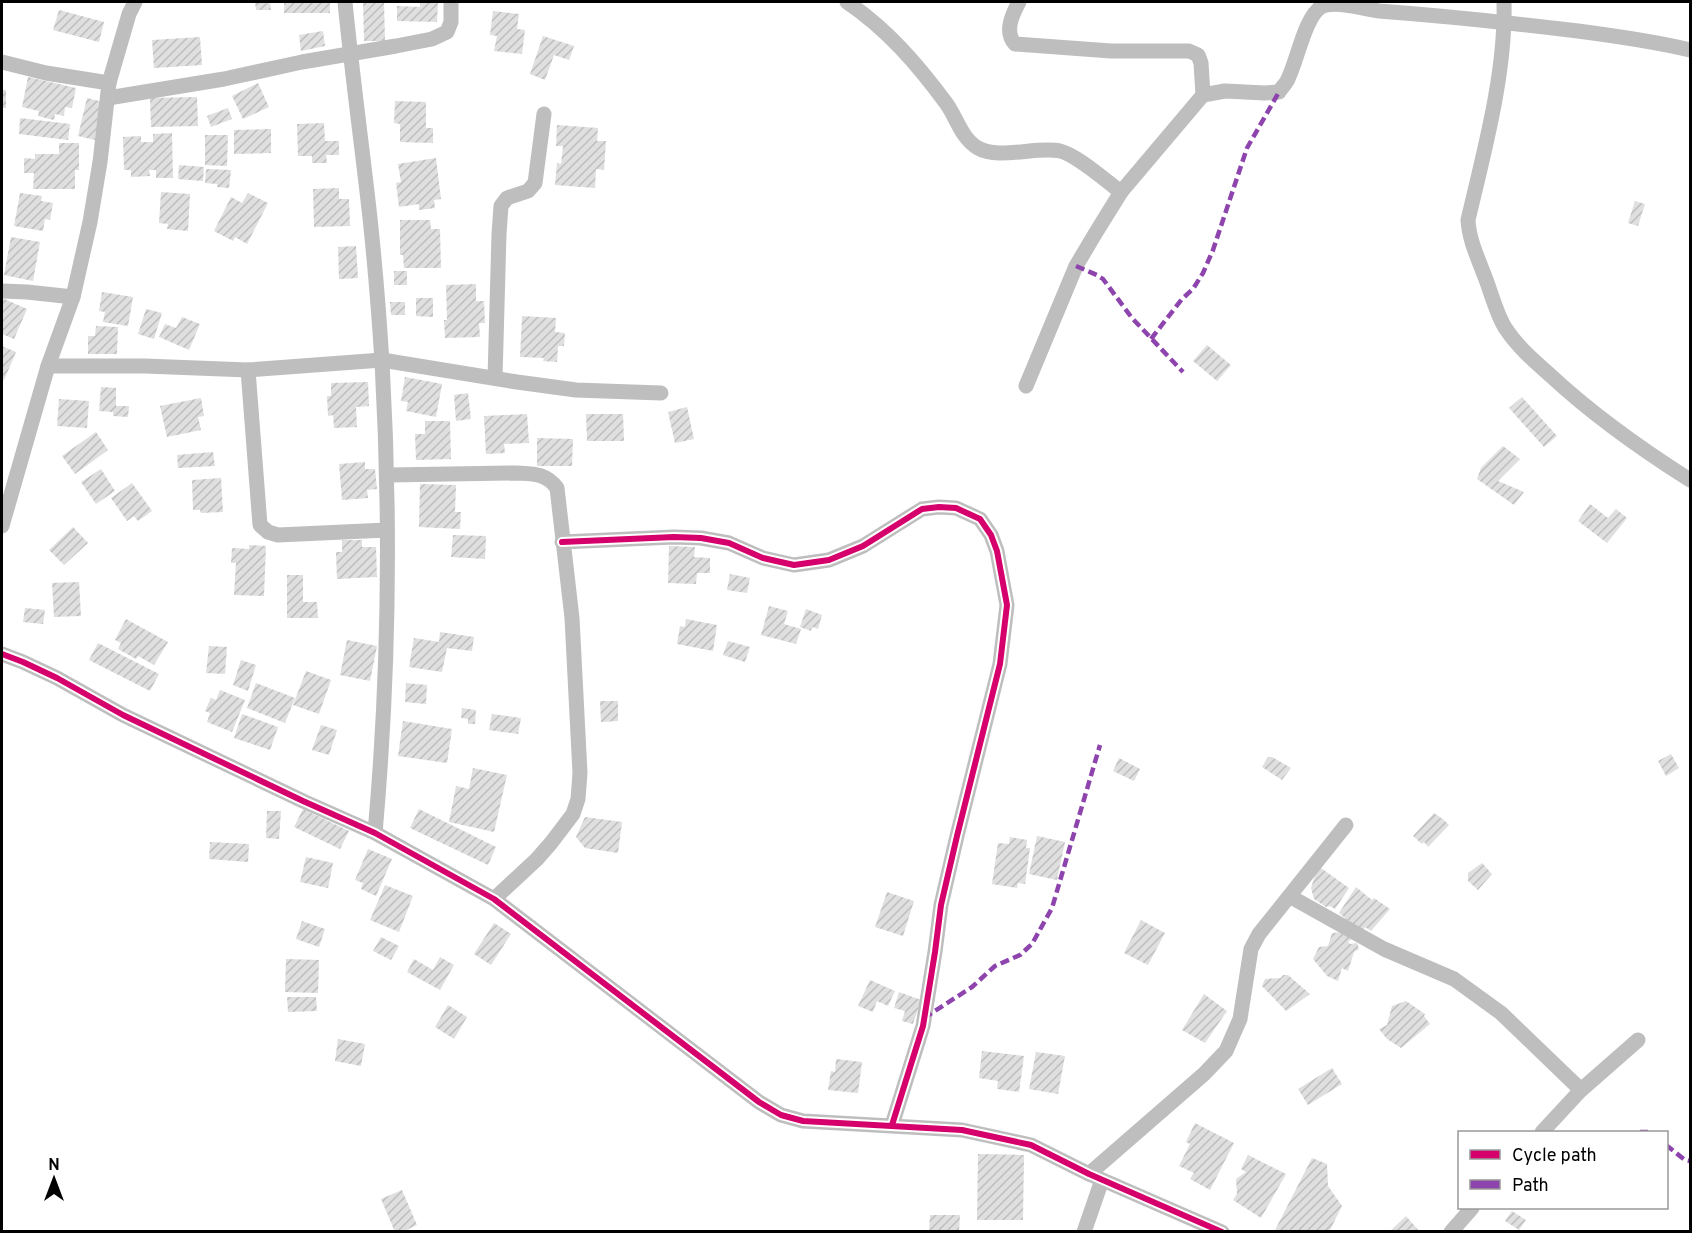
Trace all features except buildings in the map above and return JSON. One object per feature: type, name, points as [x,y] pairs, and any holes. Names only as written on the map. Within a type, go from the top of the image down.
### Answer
[{"type":"street","points":[[2,526],[48,366],[73,297],[90,222],[109,90],[129,14],[135,2]]},
{"type":"street","points":[[345,2],[370,220],[388,475],[386,692],[375,833]]},
{"type":"street","points":[[2,62],[109,90],[234,77],[302,62],[432,39],[447,32],[451,22],[451,2]]},
{"type":"street","points":[[847,2],[868,15],[901,47],[948,105],[967,139],[979,149],[994,152],[1059,151],[1070,155],[1121,192]]},
{"type":"street","points":[[1019,2],[1013,13],[1010,30],[1010,38],[1015,44],[1111,51],[1189,51],[1198,55],[1201,63],[1203,95]]},
{"type":"street","points":[[1504,2],[1498,76],[1487,141],[1468,220],[1473,245],[1505,328],[1529,357],[1572,396],[1663,463],[1690,480]]},
{"type":"street","points":[[1026,386],[1076,266],[1121,192],[1203,95],[1226,92],[1279,92],[1287,82],[1312,16],[1319,8],[1336,4],[1370,10],[1504,22],[1656,42],[1690,50]]},
{"type":"street","points":[[495,378],[501,206],[507,198],[528,191],[535,183],[544,114]]},
{"type":"street","points":[[2,291],[73,297]]},
{"type":"street","points":[[48,366],[145,366],[248,370],[381,360],[576,390],[661,393]]},
{"type":"street","points":[[248,370],[260,525],[268,532],[278,536],[387,530]]},
{"type":"street","points":[[388,475],[535,474],[550,479],[557,488],[572,618],[580,773],[578,799],[573,814],[551,843],[519,877],[494,899]]},
{"type":"street","points":[[562,542],[701,538],[729,543],[763,558],[794,565],[829,560],[863,546],[922,509],[939,507],[956,508],[980,519],[991,535],[997,551],[1007,605],[1000,664],[941,905],[923,1026],[891,1125]]},
{"type":"street","points":[[2,654],[57,678],[123,715],[375,833],[494,899],[759,1102],[781,1115],[803,1120],[962,1130],[1030,1145],[1095,1177],[1222,1232]]},
{"type":"street","points":[[1084,1232],[1095,1177],[1226,1051],[1240,1019],[1251,949],[1259,934],[1346,825]]},
{"type":"street","points":[[1290,897],[1384,948],[1454,979],[1501,1013],[1581,1090]]},
{"type":"street","points":[[1543,1131],[1581,1090],[1638,1040]]},
{"type":"street","points":[[1451,1232],[1471,1209]]},
{"type":"marked path","points":[[1151,339],[1182,299],[1193,289],[1203,273],[1247,148],[1279,92]]},
{"type":"marked path","points":[[1076,266],[1103,279],[1132,318],[1183,372]]},
{"type":"marked path","points":[[924,1018],[972,987],[995,966],[1020,955],[1032,944],[1052,908],[1100,745]]},
{"type":"marked path","points":[[1668,1147],[1685,1160],[1690,1161]]},
{"type":"cycle path","points":[[562,542],[701,538],[729,543],[763,558],[794,565],[829,560],[863,546],[922,509],[939,507],[956,508],[980,519],[991,535],[997,551],[1007,605],[1000,664],[941,905],[923,1026],[892,1125]]},
{"type":"cycle path","points":[[2,654],[57,678],[123,715],[375,833],[494,899],[759,1102],[781,1115],[803,1121],[962,1130],[1031,1145],[1089,1174],[1222,1232]]}]
